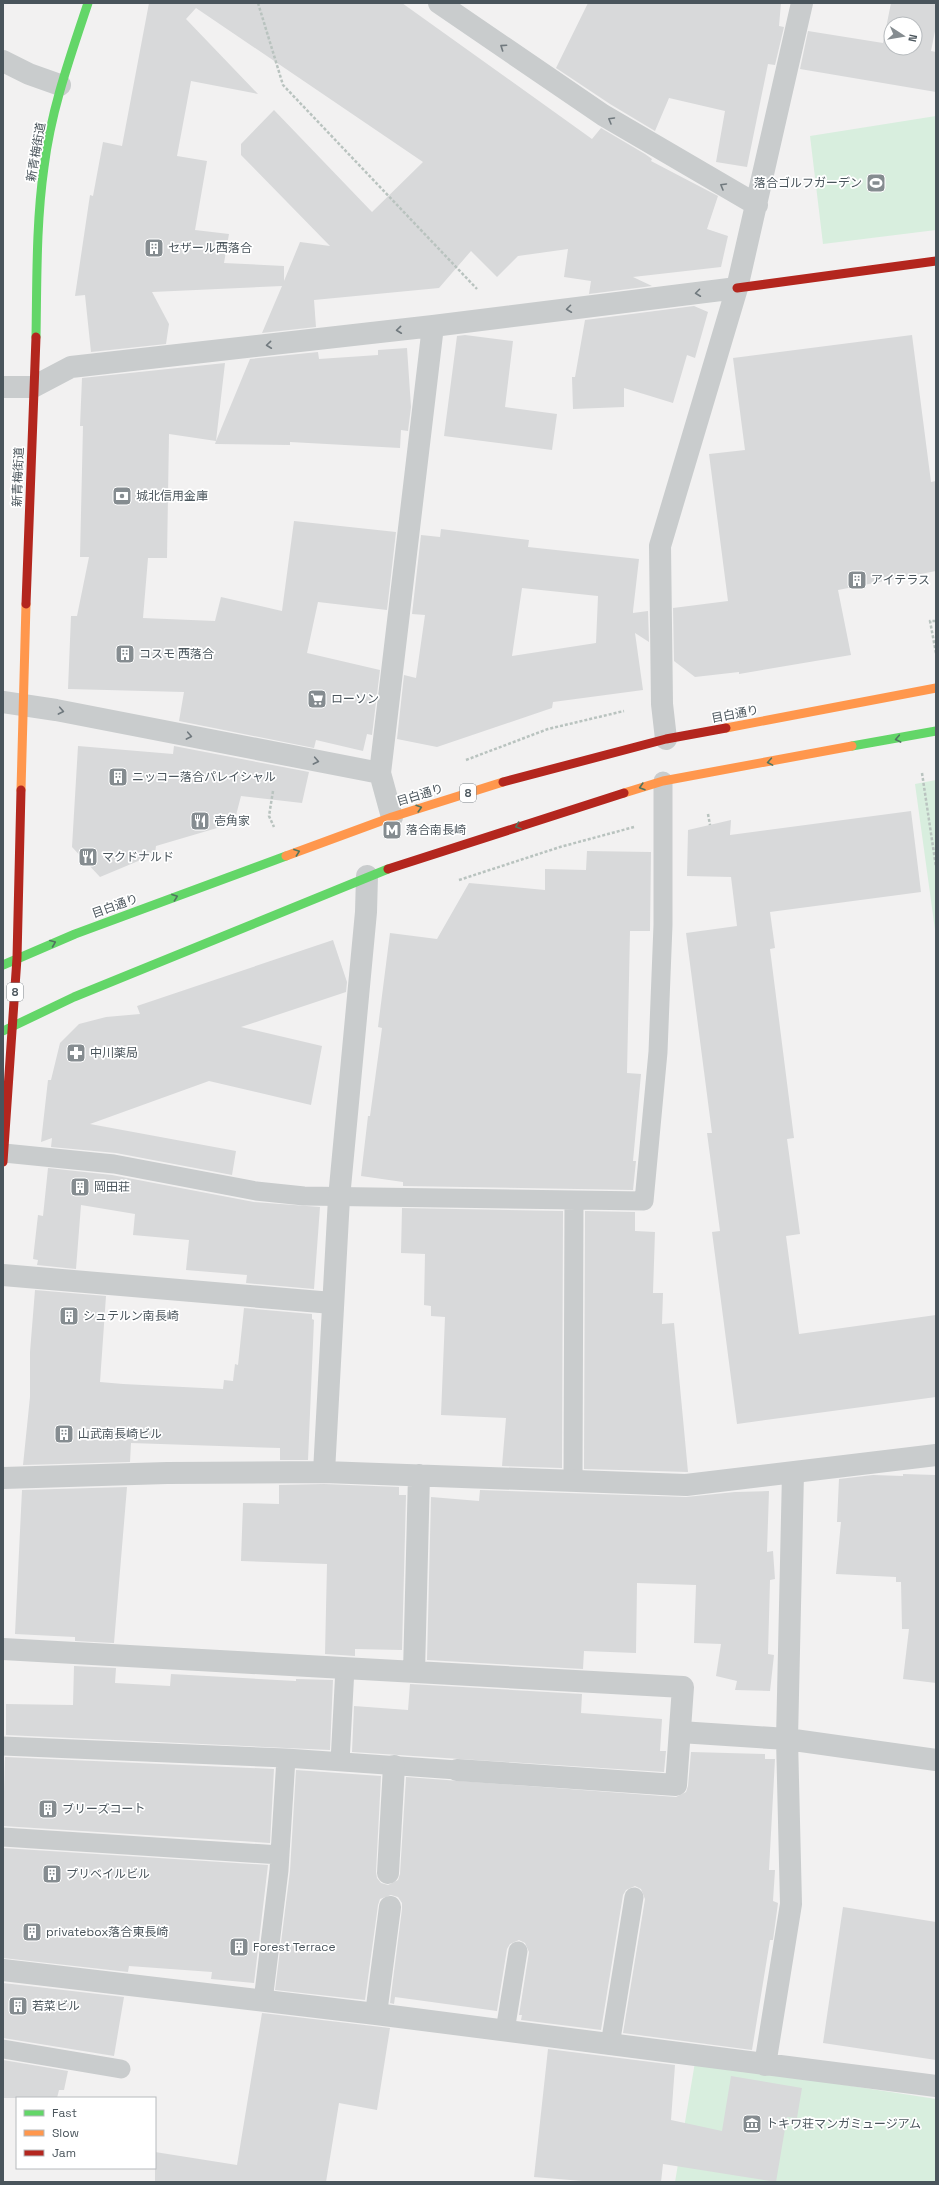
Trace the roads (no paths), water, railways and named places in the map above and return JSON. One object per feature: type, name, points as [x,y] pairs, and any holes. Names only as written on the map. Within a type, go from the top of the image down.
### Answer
[{"type":"main road","name":"新青梅街道","points":[[17,958],[13,703],[33,387],[40,206],[44,166],[60,85],[88,3]]},
{"type":"main road","points":[[737,288],[936,261]]},
{"type":"main road","name":"目白通り","points":[[17,958],[82,931],[392,816],[520,777],[666,739],[936,688]]},
{"type":"main road","points":[[3,1031],[74,997],[367,876],[525,824],[663,781],[936,731]]},
{"type":"main road","name":"8","points":[[3,965],[17,958],[3,1157]]},
{"type":"street","points":[[439,3],[603,115],[757,205]]},
{"type":"street","points":[[666,739],[662,704],[660,546],[737,288],[802,3]]},
{"type":"street","points":[[3,61],[29,74],[60,85]]},
{"type":"street","points":[[3,387],[33,387],[71,367],[433,326],[737,288]]},
{"type":"street","points":[[392,816],[380,773],[433,326]]},
{"type":"street","points":[[13,703],[380,773]]},
{"type":"street","points":[[324,1472],[332,1303],[339,1198],[366,912],[367,876]]},
{"type":"street","points":[[3,1275],[332,1303]]},
{"type":"street","points":[[3,1478],[167,1473],[324,1472],[686,1484],[793,1473],[936,1455]]},
{"type":"street","points":[[765,2065],[791,1904],[787,1739],[793,1473]]},
{"type":"street","points":[[414,1672],[419,1475]]},
{"type":"street","points":[[3,1650],[683,1687],[676,1784],[457,1770]]},
{"type":"street","points":[[680,1732],[787,1739],[936,1760]]},
{"type":"street","points":[[388,1872],[394,1766]]},
{"type":"street","points":[[376,2014],[390,1907]]},
{"type":"street","points":[[3,1970],[376,2014],[936,2086]]},
{"type":"lane","points":[[3,1157],[114,1164],[256,1191],[339,1198],[644,1201],[658,1044],[663,925],[663,781]]},
{"type":"lane","points":[[573,1481],[574,1200]]},
{"type":"lane","points":[[340,1762],[345,1668]]},
{"type":"lane","points":[[3,1746],[286,1758],[457,1770]]},
{"type":"lane","points":[[263,2001],[280,1855],[286,1758]]},
{"type":"lane","points":[[3,1836],[280,1855]]},
{"type":"lane","points":[[610,2044],[634,1897]]},
{"type":"lane","points":[[505,2031],[518,1951]]},
{"type":"lane","points":[[3,2049],[121,2069]]},
{"type":"place","name":"落合ゴルフガーデン","points":[[876,183]]},
{"type":"place","name":"セザール西落合","points":[[154,248]]},
{"type":"place","name":"城北信用金庫","points":[[122,496]]},
{"type":"place","name":"アイテラス","points":[[857,580]]},
{"type":"place","name":"コスモ 西落合","points":[[125,654]]},
{"type":"place","name":"ローソン","points":[[317,699]]},
{"type":"place","name":"ニッコー落合パレイシャル","points":[[118,777]]},
{"type":"place","name":"壱角家","points":[[200,821]]},
{"type":"place","name":"落合南長崎","points":[[392,830]]},
{"type":"place","name":"マクドナルド","points":[[88,857]]},
{"type":"place","name":"中川薬局","points":[[76,1053]]},
{"type":"place","name":"岡田荘","points":[[80,1187]]},
{"type":"place","name":"シュテルン南長崎","points":[[69,1316]]},
{"type":"place","name":"山武南長崎ビル","points":[[64,1434]]},
{"type":"place","name":"ブリーズコート","points":[[48,1809]]},
{"type":"place","name":"プリベイルビル","points":[[52,1874]]},
{"type":"place","name":"privatebox落合東長崎","points":[[32,1932]]},
{"type":"place","name":"Forest Terrace","points":[[239,1947]]},
{"type":"place","name":"若菜ビル","points":[[18,2006]]},
{"type":"place","name":"トキワ荘マンガミュージアム","points":[[752,2124]]}]
